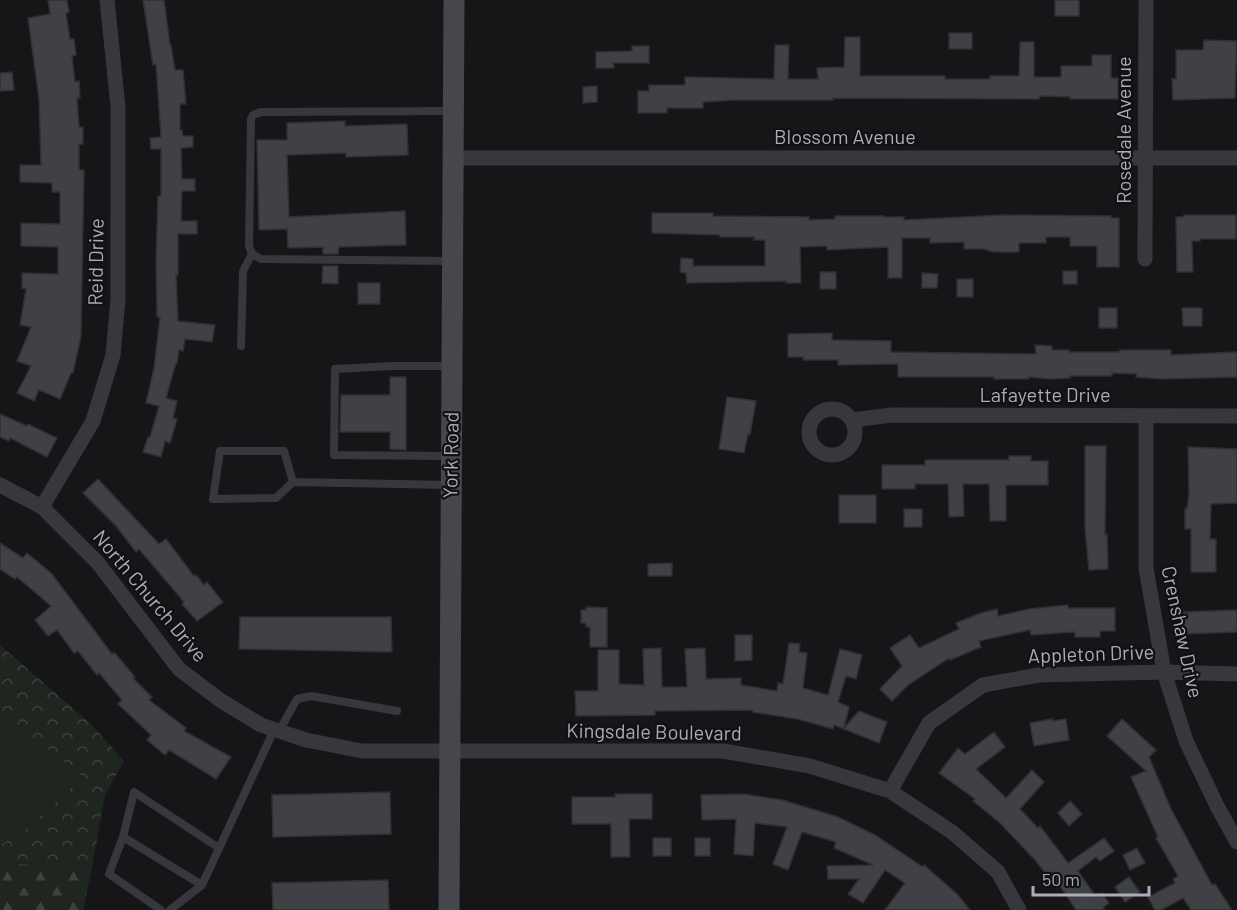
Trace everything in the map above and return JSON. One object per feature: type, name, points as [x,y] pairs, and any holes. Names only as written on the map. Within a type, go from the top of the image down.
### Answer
[{"type":"main road","name":"York Road","points":[[449,910],[448,751],[454,0]]},
{"type":"street","name":"Reid Drive","points":[[42,507],[93,421],[113,355],[118,299],[118,107],[107,0]]},
{"type":"street","name":"Rosedale Avenue","points":[[1144,259],[1146,0]]},
{"type":"street","name":"Blossom Avenue","points":[[454,158],[1237,158]]},
{"type":"street","name":"Lafayette Drive","points":[[852,420],[892,415],[1237,416]]},
{"type":"street","name":"Crenshaw Drive","points":[[1146,416],[1146,568],[1164,672],[1186,741],[1237,842]]},
{"type":"street","name":"North Church Drive","points":[[0,485],[42,507],[98,563],[179,669],[220,700],[261,725],[306,740],[362,751],[448,751]]},
{"type":"street","name":"Appleton Drive","points":[[890,791],[929,723],[983,685],[1039,675],[1164,672],[1237,674]]},
{"type":"street","name":"Kingsdale Boulevard","points":[[448,751],[723,751],[810,766],[890,791],[952,832],[998,872],[1019,910]]},
{"type":"lane","points":[[453,261],[261,259],[252,254],[249,235],[251,119],[253,115],[261,112],[454,111]]},
{"type":"lane","points":[[241,346],[243,271],[252,254]]},
{"type":"lane","points":[[451,456],[334,455],[334,380],[335,369],[452,366]]},
{"type":"lane","points":[[293,482],[284,451],[220,451],[213,500],[276,498],[293,482],[451,485]]},
{"type":"lane","points":[[170,910],[202,885],[276,730],[297,699],[310,696],[397,711]]},
{"type":"lane","points":[[161,910],[109,874],[123,837],[134,792],[219,848]]},
{"type":"lane","points":[[123,837],[202,885]]},
{"type":"green space","points":[[0,645],[91,724],[124,761],[105,795],[92,868],[0,863]]},
{"type":"green space","points":[[0,711],[83,777],[21,833],[0,845]]},
{"type":"green space","points":[[0,863],[92,868],[83,910],[0,910]]},
{"type":"building","points":[[48,0],[67,0],[69,12],[66,13],[70,39],[74,39],[76,55],[72,56],[75,82],[79,81],[80,98],[77,98],[79,127],[83,127],[83,144],[79,144],[79,170],[84,170],[81,336],[73,373],[60,399],[39,390],[34,401],[17,393],[31,366],[17,361],[31,327],[20,325],[26,289],[22,288],[22,273],[58,274],[58,247],[21,246],[21,223],[60,224],[60,192],[52,192],[52,183],[20,182],[20,165],[41,165],[39,99],[28,18],[50,14]]},
{"type":"building","points":[[143,0],[164,0],[175,70],[183,70],[186,104],[180,104],[180,130],[183,136],[193,136],[193,147],[181,148],[182,179],[195,179],[195,191],[182,191],[181,221],[197,221],[197,234],[178,234],[178,275],[176,275],[178,321],[215,325],[212,342],[185,339],[183,351],[179,350],[166,398],[177,401],[173,418],[177,419],[170,443],[165,441],[161,457],[143,452],[159,406],[146,403],[154,368],[160,317],[157,317],[156,260],[158,196],[161,196],[161,149],[151,149],[150,138],[161,137],[156,64],[153,65]]},
{"type":"building","points":[[1055,0],[1079,0],[1079,16],[1055,16]]},
{"type":"building","points":[[949,33],[972,33],[972,49],[949,49]]},
{"type":"building","points":[[845,37],[860,37],[860,76],[945,76],[945,79],[990,79],[990,76],[1019,76],[1020,42],[1034,42],[1034,77],[1061,77],[1061,66],[1092,66],[1092,55],[1111,55],[1111,78],[1118,78],[1118,99],[1070,99],[1070,97],[1040,96],[1039,99],[737,100],[703,102],[703,108],[667,108],[667,113],[638,113],[638,91],[649,91],[649,85],[685,85],[685,77],[774,79],[775,45],[789,45],[788,79],[818,79],[817,68],[844,67]]},
{"type":"building","points":[[1204,40],[1237,41],[1235,98],[1173,100],[1172,79],[1176,79],[1176,50],[1203,50]]},
{"type":"building","points":[[632,46],[649,46],[649,63],[613,63],[614,68],[596,68],[596,52],[632,51]]},
{"type":"building","points":[[12,72],[14,90],[0,91],[0,73]]},
{"type":"building","points":[[597,86],[597,102],[583,103],[583,87]]},
{"type":"building","points":[[345,121],[345,126],[407,124],[408,155],[346,157],[346,153],[287,155],[289,217],[405,211],[406,245],[339,247],[338,254],[323,254],[323,247],[288,248],[287,229],[259,230],[257,140],[287,140],[287,123]]},
{"type":"building","points":[[652,213],[809,217],[809,220],[835,219],[835,216],[904,217],[904,220],[1003,215],[1111,216],[1111,218],[1119,218],[1119,267],[1097,267],[1097,246],[1070,246],[1070,237],[1046,237],[1046,243],[1019,243],[1019,252],[964,249],[964,242],[930,243],[930,238],[902,238],[902,278],[888,278],[888,247],[827,250],[827,246],[800,247],[801,283],[786,283],[786,281],[687,283],[686,273],[680,272],[681,258],[693,259],[693,266],[765,266],[765,240],[754,240],[754,237],[652,233]]},
{"type":"building","points":[[1184,215],[1236,215],[1236,239],[1192,241],[1193,272],[1177,272],[1176,217],[1184,217]]},
{"type":"building","points":[[323,266],[338,266],[338,284],[322,283]]},
{"type":"building","points":[[1063,271],[1077,271],[1077,284],[1063,284]]},
{"type":"building","points":[[820,272],[836,272],[836,289],[820,289]]},
{"type":"building","points":[[922,273],[938,274],[937,288],[922,288]]},
{"type":"building","points":[[957,279],[973,279],[973,297],[957,297]]},
{"type":"building","points":[[358,283],[380,283],[380,304],[358,304]]},
{"type":"building","points":[[1099,308],[1117,308],[1117,328],[1099,328]]},
{"type":"building","points":[[1182,308],[1202,308],[1202,326],[1183,326]]},
{"type":"building","points":[[832,333],[832,340],[891,341],[891,352],[1036,354],[1035,345],[1052,346],[1052,350],[1069,350],[1069,352],[1171,350],[1171,355],[1237,352],[1237,377],[1162,379],[1136,377],[1137,374],[1112,373],[1112,376],[1070,376],[1070,378],[1050,379],[898,377],[898,364],[838,365],[838,360],[803,360],[803,357],[788,357],[788,334]]},
{"type":"building","points":[[390,377],[406,377],[406,450],[390,449],[390,432],[340,432],[341,395],[390,395]]},
{"type":"building","points":[[727,397],[756,401],[744,453],[719,449]]},
{"type":"building","points":[[0,414],[57,438],[47,457],[10,438],[9,441],[0,437]]},
{"type":"building","points":[[1085,446],[1106,446],[1105,535],[1107,534],[1108,569],[1089,570],[1085,529]]},
{"type":"building","points":[[1188,447],[1237,449],[1237,503],[1211,504],[1210,539],[1216,539],[1216,572],[1191,572],[1191,529],[1185,529],[1185,509],[1187,509],[1189,493]]},
{"type":"building","points":[[1009,456],[1031,456],[1031,461],[1048,461],[1048,485],[1006,485],[1006,521],[990,521],[989,484],[963,484],[964,516],[949,517],[948,484],[915,484],[915,489],[882,489],[882,465],[925,465],[925,460],[1009,460]]},
{"type":"building","points":[[98,479],[159,544],[166,539],[194,576],[196,575],[204,585],[207,582],[223,602],[197,621],[139,549],[136,552],[116,526],[83,493]]},
{"type":"building","points":[[839,495],[876,495],[876,523],[839,523]]},
{"type":"building","points":[[904,509],[922,509],[922,527],[904,527]]},
{"type":"building","points":[[0,543],[23,558],[27,553],[52,574],[112,654],[114,652],[135,677],[133,678],[152,697],[149,700],[186,728],[184,731],[231,757],[216,779],[169,750],[165,755],[147,740],[151,735],[118,704],[122,700],[99,673],[97,675],[78,651],[74,653],[57,630],[48,636],[35,620],[51,606],[17,577],[15,579],[0,569]]},
{"type":"building","points":[[672,563],[672,576],[648,576],[648,564]]},
{"type":"building","points":[[1068,605],[1068,608],[1115,608],[1115,631],[1100,631],[1100,637],[1075,637],[1075,632],[1031,635],[1030,630],[979,641],[981,647],[950,660],[949,658],[908,685],[892,701],[880,689],[902,666],[890,648],[910,635],[919,648],[959,629],[956,623],[981,613],[997,609],[998,616],[1029,609]]},
{"type":"building","points":[[586,607],[607,608],[607,647],[590,647],[590,627],[586,627],[586,623],[581,623],[581,610],[586,610]]},
{"type":"building","points":[[1237,610],[1237,632],[1183,634],[1183,612]]},
{"type":"building","points":[[240,617],[391,617],[392,652],[239,649]]},
{"type":"building","points":[[735,635],[752,635],[752,660],[735,661]]},
{"type":"building","points":[[789,643],[800,644],[799,652],[807,653],[803,688],[828,695],[840,649],[862,655],[856,679],[846,676],[838,702],[849,707],[844,728],[859,711],[887,722],[879,743],[834,725],[833,729],[797,719],[752,712],[753,710],[655,711],[655,715],[576,716],[575,691],[598,691],[598,650],[619,650],[619,684],[644,685],[643,649],[661,648],[662,687],[687,687],[685,649],[705,648],[706,679],[741,678],[741,685],[777,691],[778,683],[783,684]]},
{"type":"building","points":[[1052,719],[1052,721],[1066,719],[1069,740],[1034,746],[1030,723]]},
{"type":"building","points":[[1122,719],[1156,750],[1149,757],[1171,809],[1212,885],[1215,884],[1232,910],[1191,910],[1183,898],[1161,910],[1155,910],[1148,897],[1175,883],[1173,879],[1178,876],[1156,838],[1158,837],[1131,777],[1146,771],[1107,736]]},
{"type":"building","points":[[994,732],[1005,747],[976,769],[1006,798],[1032,770],[1044,782],[1020,809],[1038,828],[1040,826],[1068,863],[1104,838],[1114,851],[1100,861],[1096,857],[1078,871],[1096,897],[1102,893],[1109,903],[1103,907],[1105,910],[1076,910],[1060,886],[1057,888],[1035,860],[1000,823],[973,801],[975,799],[939,773],[958,748],[965,754]]},
{"type":"building","points":[[390,792],[391,834],[273,837],[272,795]]},
{"type":"building","points":[[615,794],[652,794],[652,819],[629,819],[630,857],[611,857],[611,824],[572,824],[572,797],[616,797]]},
{"type":"building","points":[[743,794],[782,800],[838,817],[875,835],[923,867],[924,865],[958,895],[970,910],[885,910],[905,883],[885,870],[863,903],[848,894],[859,879],[828,879],[827,866],[873,865],[834,848],[836,842],[802,832],[788,870],[773,864],[787,827],[755,823],[753,856],[734,854],[736,819],[702,820],[701,795]]},
{"type":"building","points":[[1070,801],[1082,814],[1069,826],[1058,813]]},
{"type":"building","points":[[653,838],[671,838],[671,856],[653,856]]},
{"type":"building","points":[[695,838],[710,838],[710,856],[695,856]]},
{"type":"building","points":[[1137,848],[1145,863],[1130,870],[1123,855]]},
{"type":"building","points":[[1129,877],[1140,892],[1125,902],[1115,887]]},
{"type":"building","points":[[388,880],[389,910],[273,910],[272,883]]}]
